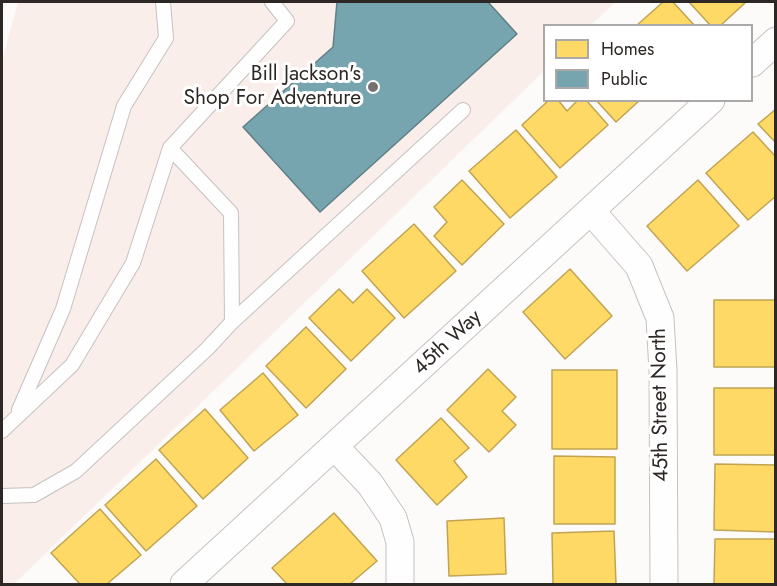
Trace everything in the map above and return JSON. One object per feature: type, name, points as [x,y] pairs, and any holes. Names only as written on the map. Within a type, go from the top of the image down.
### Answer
[{"type":"street","points":[[753,62],[776,41]]},
{"type":"street","name":"45th Way","points":[[184,585],[709,102]]},
{"type":"street","name":"45th Street North","points":[[591,211],[639,266],[660,318],[663,370],[664,585]]},
{"type":"street","points":[[334,447],[370,484],[393,518],[400,542],[400,585]]},
{"type":"lane","points":[[17,417],[63,309],[124,106],[166,38],[163,2]]},
{"type":"lane","points":[[2,431],[72,365],[133,263],[170,148],[287,21],[272,2]]},
{"type":"lane","points":[[2,496],[34,495],[76,471],[207,349],[232,322],[464,110]]},
{"type":"lane","points":[[170,148],[231,213],[232,322]]},
{"type":"shaded area","points":[[18,2],[616,2],[592,24],[543,24],[543,72],[14,584],[2,584],[2,61]]},
{"type":"building: Homes","points":[[663,2],[673,2],[693,24],[638,24]]},
{"type":"building: Homes","points":[[689,2],[746,2],[722,24],[709,24]]},
{"type":"building: Homes","points":[[547,102],[560,102],[567,111],[576,102],[588,102],[608,125],[560,168],[522,125]]},
{"type":"building: Homes","points":[[598,102],[638,102],[616,122]]},
{"type":"building: Homes","points":[[776,109],[776,143],[758,124]]},
{"type":"building: Homes","points":[[516,130],[557,177],[510,218],[469,171]]},
{"type":"building: Homes","points":[[753,132],[776,157],[776,196],[748,220],[706,173]]},
{"type":"building: Homes","points":[[462,180],[504,224],[462,265],[434,236],[447,222],[434,207]]},
{"type":"building: Homes","points":[[698,180],[739,226],[687,271],[647,226]]},
{"type":"building: Homes","points":[[414,224],[456,271],[404,318],[362,271]]},
{"type":"building: Homes","points":[[570,269],[612,316],[565,359],[523,312]]},
{"type":"building: Homes","points":[[339,289],[353,303],[367,289],[395,318],[351,361],[309,318]]},
{"type":"building: Homes","points":[[714,300],[775,300],[775,367],[714,367]]},
{"type":"building: Homes","points":[[306,327],[346,369],[306,408],[266,366]]},
{"type":"building: Homes","points":[[488,369],[516,397],[502,411],[516,425],[489,452],[447,410]]},
{"type":"building: Homes","points":[[552,370],[617,370],[617,449],[552,449]]},
{"type":"building: Homes","points":[[263,373],[298,415],[254,451],[220,410]]},
{"type":"building: Homes","points":[[714,388],[775,388],[775,455],[714,455]]},
{"type":"building: Homes","points":[[205,409],[248,458],[203,499],[159,450]]},
{"type":"building: Homes","points":[[441,418],[469,448],[454,461],[467,477],[437,505],[396,460]]},
{"type":"building: Homes","points":[[554,456],[615,457],[615,524],[554,524]]},
{"type":"building: Homes","points":[[156,459],[197,506],[146,551],[105,505]]},
{"type":"building: Homes","points":[[715,464],[776,465],[776,532],[714,530]]},
{"type":"building: Homes","points":[[100,509],[141,555],[107,584],[80,584],[51,553]]},
{"type":"building: Homes","points":[[334,513],[377,561],[350,584],[287,584],[272,568]]},
{"type":"building: Homes","points":[[504,518],[506,574],[449,576],[447,521]]},
{"type":"building: Homes","points":[[614,531],[616,584],[553,584],[552,533]]},
{"type":"building: Homes","points":[[715,539],[775,539],[775,584],[714,584]]},
{"type":"building: Public","name":"Bill Jackson's Shop For Adventure","points":[[337,2],[488,2],[517,34],[320,212],[243,127],[333,47]]},
{"type":"place","name":"Bill Jackson's Shop For Adventure","points":[[373,87]]}]
